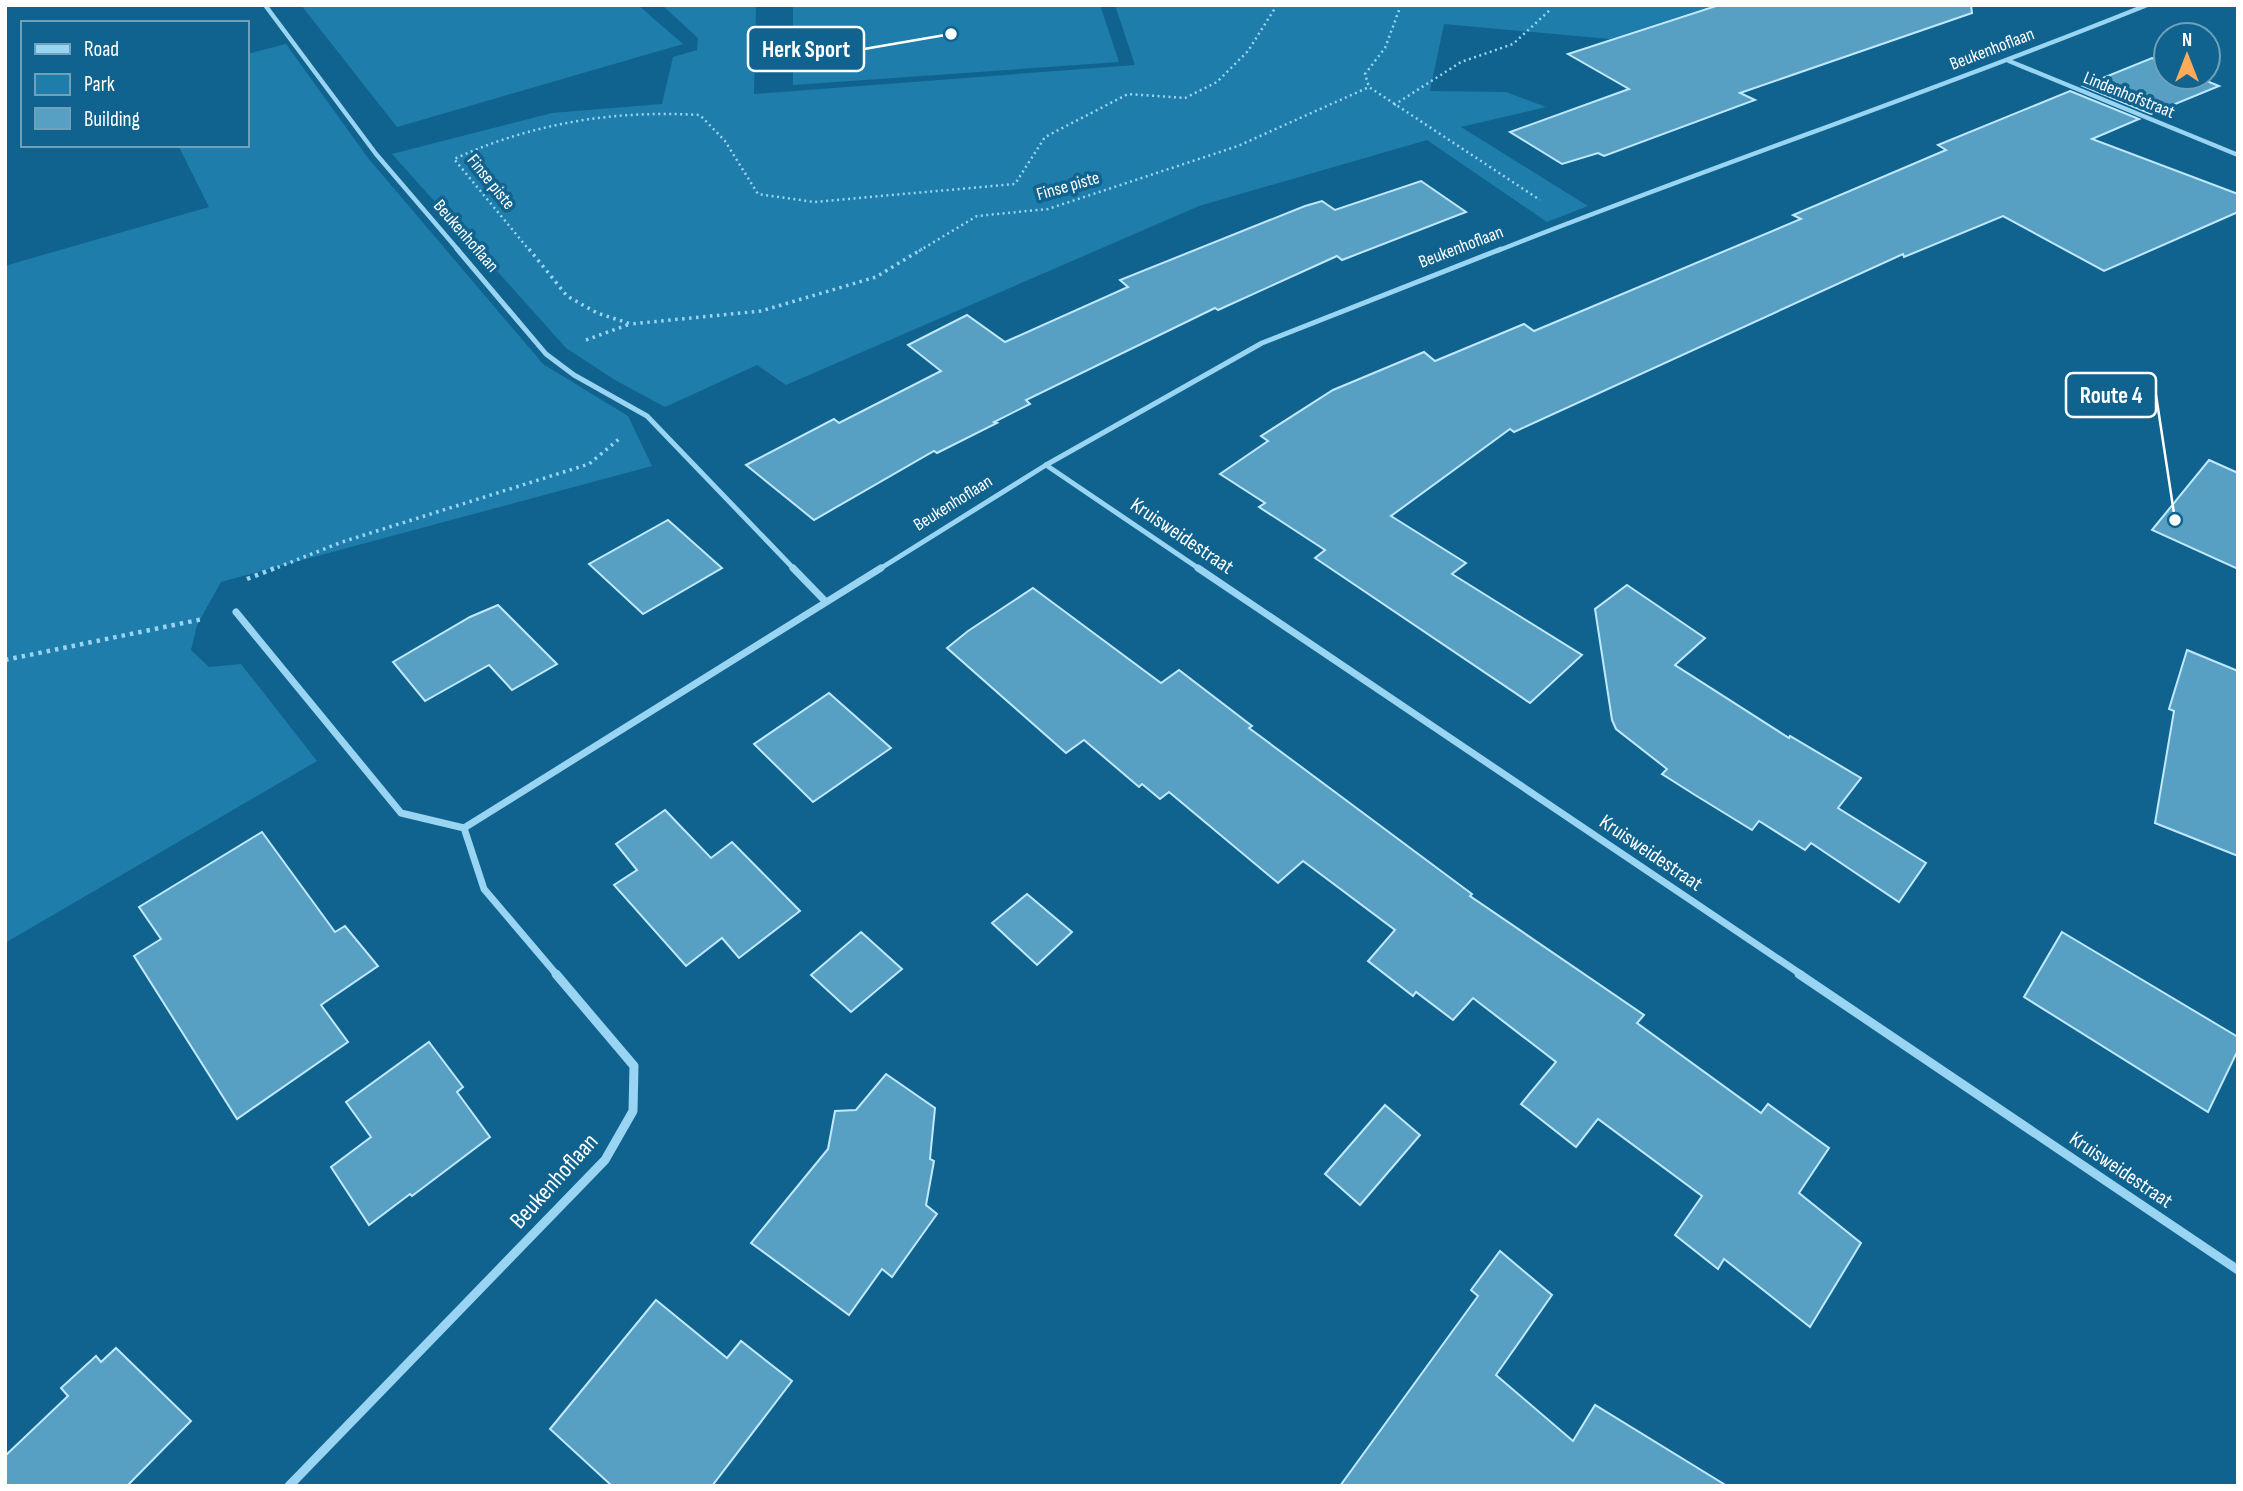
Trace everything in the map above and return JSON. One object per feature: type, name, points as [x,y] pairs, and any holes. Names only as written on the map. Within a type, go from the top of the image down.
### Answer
[{"type":"street","name":"Beukenhoflaan","points":[[265,5],[376,154],[546,354],[574,375],[647,416],[825,601]]},
{"type":"street","name":"Beukenhoflaan","points":[[289,1486],[605,1160],[633,1111],[634,1066],[484,889],[464,828],[1046,465],[1262,343],[1782,142],[2009,61],[2147,5]]},
{"type":"street","name":"Lindenhofstraat","points":[[2009,61],[2238,155]]},
{"type":"street","name":"Kruisweidestraat","points":[[1046,465],[2238,1270]]},
{"type":"street","points":[[236,612],[401,813],[464,828]]},
{"type":"path","name":"Finse piste","points":[[1276,5],[1248,51],[1217,82],[1185,98],[1128,94],[1116,100],[1045,137],[1015,184],[814,202],[758,194],[724,141],[700,115],[655,111],[594,115],[485,144],[454,159],[567,296],[597,313],[631,324],[761,311],[876,277],[977,216],[1048,209],[1110,189],[1238,146],[1369,87]]},
{"type":"path","points":[[1401,5],[1385,48],[1365,74],[1369,87],[1575,221]]},
{"type":"path","points":[[1394,105],[1461,62],[1513,44],[1550,10]]},
{"type":"path","points":[[546,354],[631,324]]},
{"type":"path","points":[[236,612],[223,598],[249,577],[342,542],[589,464],[647,416]]},
{"type":"path","points":[[5,660],[236,612]]},
{"type":"green space","points":[[301,5],[638,5],[683,44],[397,127]]},
{"type":"green space","points":[[662,5],[756,5],[754,94],[1135,65],[1115,5],[1715,5],[1610,39],[1444,24],[1430,91],[1506,92],[1546,107],[1461,127],[1588,206],[1547,222],[1427,140],[1199,206],[786,385],[757,365],[665,407],[615,380],[566,348],[392,154],[552,113],[662,104],[673,57],[697,50],[698,38]]},
{"type":"green space","points":[[793,5],[1100,5],[1119,62],[793,85]]},
{"type":"green space","points":[[286,44],[368,158],[543,364],[628,416],[652,466],[221,582],[197,625],[191,650],[209,667],[241,664],[317,761],[5,943],[5,266],[209,207],[179,147],[248,147],[248,54]]},
{"type":"building","points":[[1719,5],[1971,5],[1972,13],[1740,93],[1755,100],[1604,156],[1598,153],[1562,164],[1510,132],[1629,89],[1568,54]]},
{"type":"building","points":[[2152,58],[2152,91],[2207,91],[2151,114],[2083,86]]},
{"type":"building","points":[[2070,91],[2139,119],[2092,139],[2238,194],[2238,212],[2104,271],[2003,216],[1904,257],[1903,254],[1514,432],[1510,429],[1391,516],[1466,563],[1452,574],[1582,655],[1530,703],[1315,558],[1325,550],[1259,507],[1265,503],[1220,474],[1268,441],[1261,436],[1333,390],[1424,352],[1435,361],[1524,324],[1534,331],[1801,219],[1793,215],[1946,150],[1938,145]]},
{"type":"building","points":[[1421,181],[1466,212],[1342,260],[1337,256],[1218,310],[1215,308],[1026,400],[1030,404],[994,422],[997,423],[937,453],[934,451],[814,520],[746,465],[834,419],[839,423],[941,371],[908,345],[967,315],[1005,342],[1128,287],[1120,280],[1305,206],[1322,201],[1335,210]]},
{"type":"building","points":[[2209,460],[2238,473],[2238,569],[2152,530]]},
{"type":"building","points":[[668,520],[722,568],[643,614],[589,564]]},
{"type":"building","points":[[1627,585],[1705,638],[1675,665],[1789,738],[1790,736],[1861,778],[1838,808],[1926,863],[1899,902],[1811,843],[1805,850],[1759,821],[1752,830],[1662,774],[1667,769],[1616,729],[1612,720],[1595,609]]},
{"type":"building","points":[[1033,588],[1161,683],[1179,670],[1252,726],[1249,728],[1472,894],[1470,896],[1644,1015],[1637,1023],[1761,1113],[1768,1104],[1829,1148],[1799,1193],[1861,1243],[1810,1327],[1724,1259],[1718,1269],[1675,1235],[1702,1196],[1598,1119],[1576,1147],[1521,1104],[1556,1062],[1473,998],[1453,1020],[1416,992],[1413,996],[1368,961],[1395,930],[1303,861],[1278,883],[1169,792],[1160,799],[1142,784],[1139,787],[1084,740],[1066,753],[947,648]]},
{"type":"building","points":[[498,605],[557,664],[512,690],[489,665],[425,701],[393,662],[470,617]]},
{"type":"building","points":[[2187,650],[2238,671],[2238,856],[2155,823],[2174,711],[2169,709]]},
{"type":"building","points":[[829,693],[891,748],[813,802],[754,744]]},
{"type":"building","points":[[665,810],[711,858],[732,842],[800,911],[739,958],[722,938],[686,966],[614,885],[637,870],[616,844]]},
{"type":"building","points":[[262,832],[335,932],[345,926],[378,966],[321,1005],[348,1042],[237,1119],[134,956],[161,939],[139,907]]},
{"type":"building","points":[[1027,894],[1072,932],[1037,965],[992,923]]},
{"type":"building","points":[[861,932],[902,969],[851,1012],[811,975]]},
{"type":"building","points":[[2062,932],[2238,1037],[2238,1050],[2208,1112],[2024,997]]},
{"type":"building","points":[[429,1042],[463,1087],[457,1092],[490,1137],[369,1225],[331,1167],[371,1137],[346,1102]]},
{"type":"building","points":[[886,1074],[935,1108],[930,1159],[934,1161],[926,1205],[937,1214],[892,1277],[882,1269],[849,1315],[751,1243],[828,1149],[835,1111],[856,1110]]},
{"type":"building","points":[[1385,1105],[1420,1135],[1360,1205],[1325,1174]]},
{"type":"building","points":[[1500,1251],[1552,1295],[1496,1375],[1573,1441],[1595,1405],[1727,1486],[1340,1486],[1478,1296],[1471,1290]]},
{"type":"building","points":[[656,1300],[727,1358],[741,1341],[792,1381],[712,1486],[612,1486],[550,1429]]},
{"type":"building","points":[[116,1348],[191,1421],[127,1486],[5,1486],[5,1456],[68,1396],[61,1388],[96,1356],[101,1362]]},
{"type":"place","name":"Herk Sport","points":[[951,34]]},
{"type":"place","name":"Route 4","points":[[2175,520]]}]
